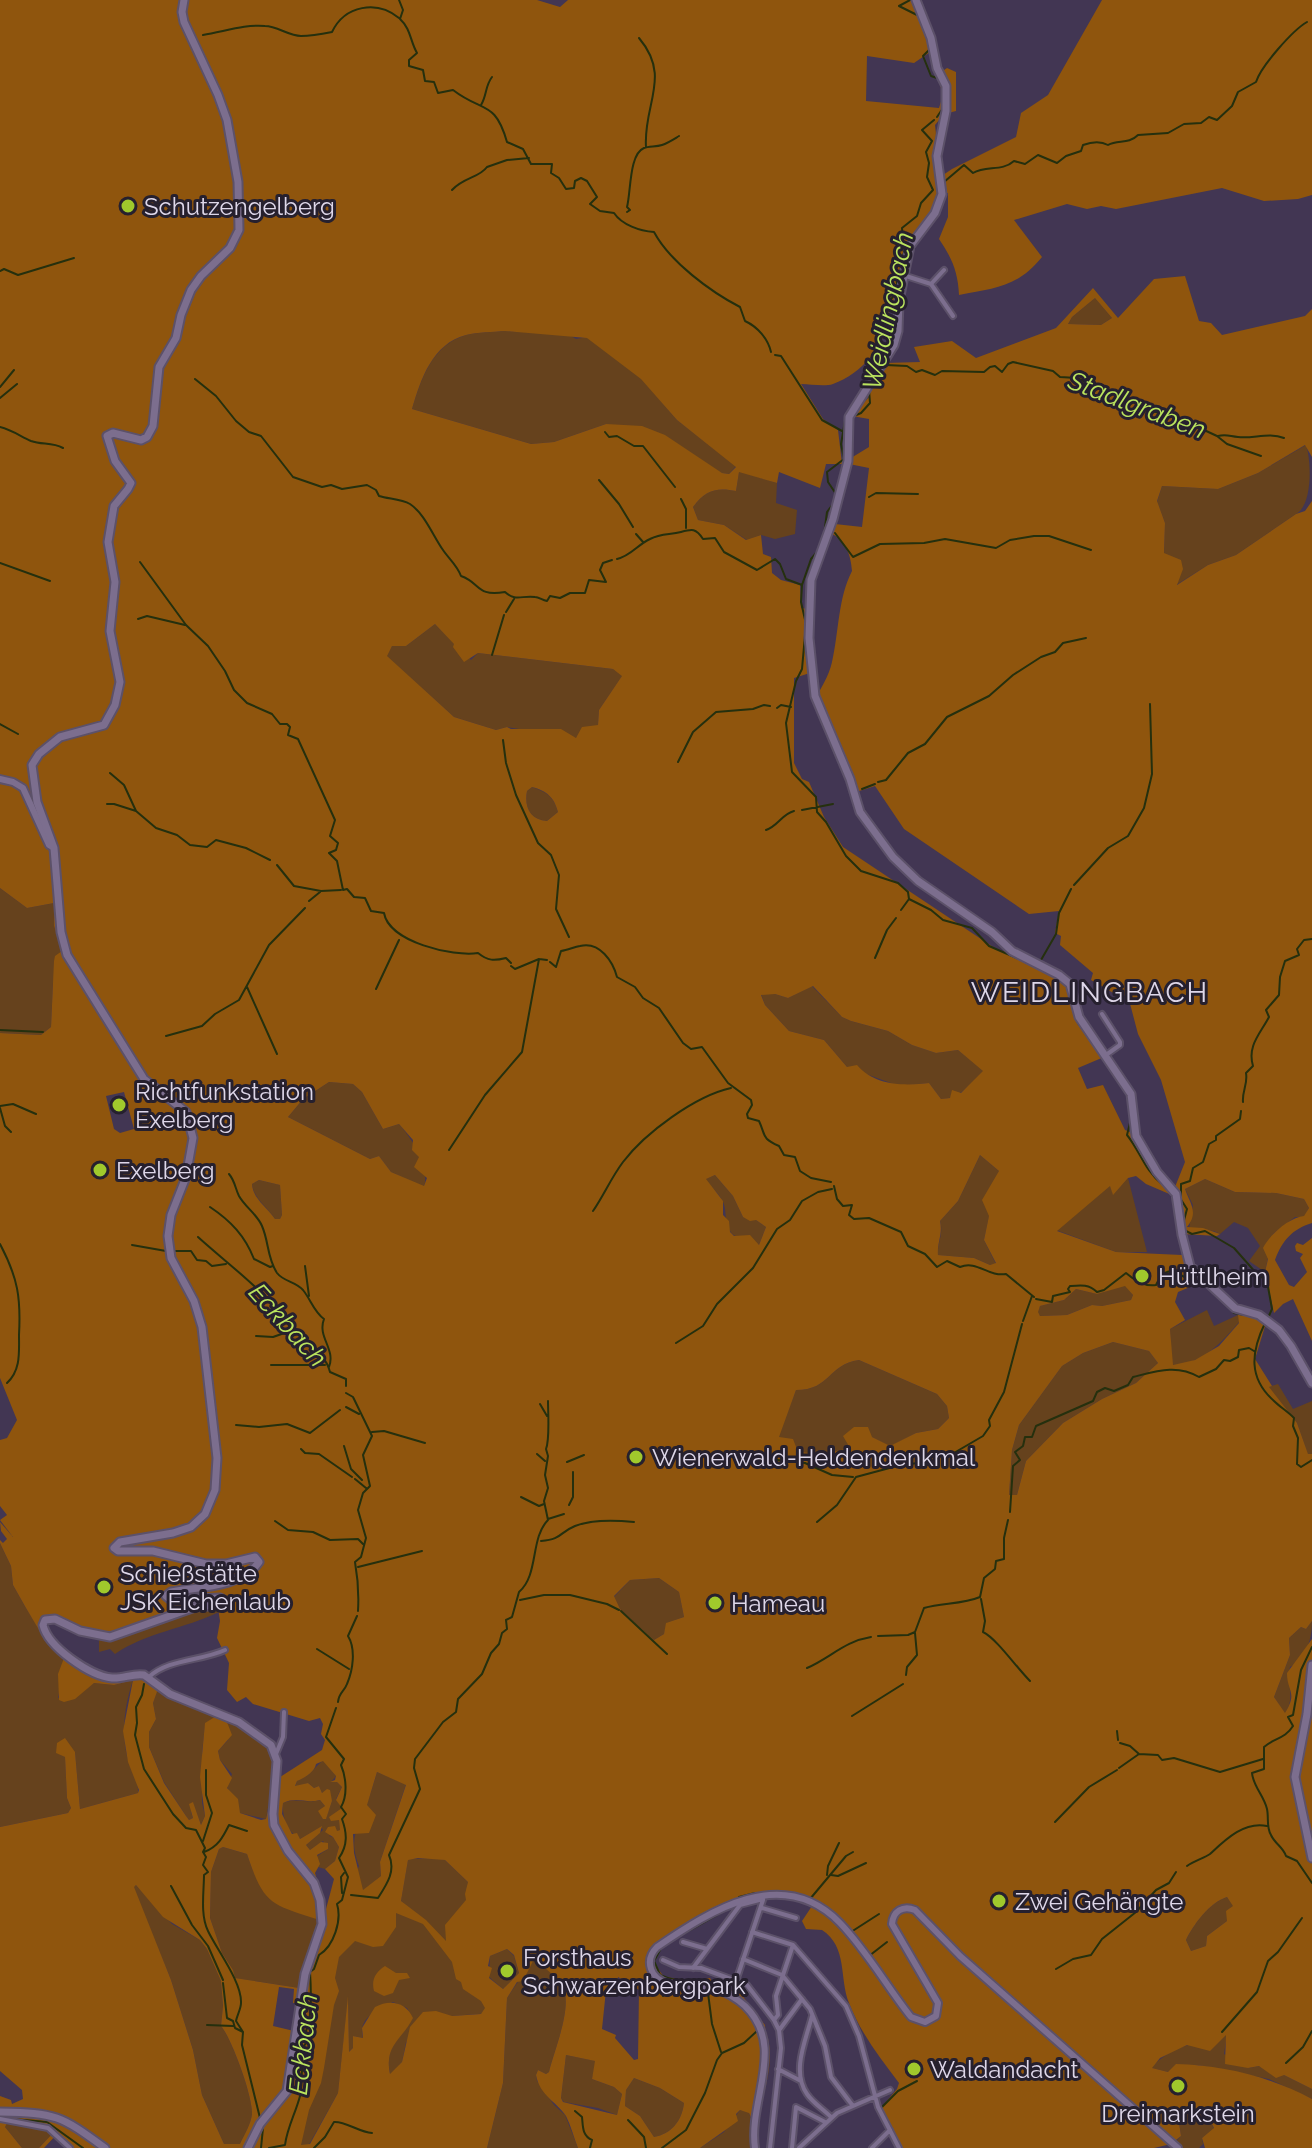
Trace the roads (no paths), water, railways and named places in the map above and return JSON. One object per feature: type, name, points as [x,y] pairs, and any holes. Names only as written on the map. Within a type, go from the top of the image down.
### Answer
[{"type":"main road","points":[[184,0],[182,12],[185,25],[221,100],[229,127],[238,182],[239,230],[232,245],[198,278],[190,294],[176,338],[159,367],[155,416],[149,434],[142,440],[113,433],[107,436],[115,461],[131,483],[115,505],[108,542],[115,582],[110,628],[120,688],[113,712],[107,722],[60,737],[33,761],[37,802],[54,848],[61,932],[67,955],[144,1079],[186,1112],[193,1138],[168,1236],[171,1258],[194,1301],[205,1340],[217,1458],[215,1490],[205,1514],[191,1527],[118,1542],[114,1548],[119,1551],[153,1551],[206,1564],[226,1564],[254,1557],[258,1558],[259,1563],[234,1580],[171,1592],[166,1596],[170,1600],[220,1598],[225,1601],[223,1605],[195,1607],[121,1635],[98,1636],[50,1618],[43,1625],[52,1643],[94,1672],[110,1678],[137,1674],[149,1677],[170,1694],[247,1727],[266,1740],[276,1754],[274,1825],[292,1856],[314,1883],[323,1920],[305,1974],[287,2091],[262,2122],[248,2148]]},
{"type":"main road","points":[[916,0],[932,42],[936,65],[946,84],[946,111],[937,156],[941,198],[935,213],[912,241],[903,276],[897,336],[849,419],[848,461],[830,529],[812,577],[809,632],[815,696],[851,782],[859,810],[884,846],[914,878],[992,932],[1014,953],[1066,980],[1072,988],[1077,1014],[1131,1094],[1137,1138],[1157,1172],[1176,1194],[1182,1235],[1192,1268],[1235,1308],[1266,1319],[1288,1341],[1312,1383]]},
{"type":"main road","points":[[1312,1665],[1307,1714],[1295,1777],[1312,1858]]},
{"type":"main road","points":[[2,2116],[36,2112],[54,2115],[105,2148]]},
{"type":"street","points":[[931,284],[944,270]]},
{"type":"street","points":[[903,276],[931,284],[953,316]]},
{"type":"street","points":[[0,779],[23,788],[49,845],[54,848]]},
{"type":"street","points":[[1102,1014],[1120,1042],[1105,1056]]},
{"type":"street","points":[[149,1677],[165,1667],[225,1650]]},
{"type":"street","points":[[276,1754],[283,1737],[284,1712]]},
{"type":"street","points":[[736,1981],[762,1908],[763,1897]]},
{"type":"street","points":[[693,1968],[740,1905],[763,1897]]},
{"type":"street","points":[[755,2148],[755,2124],[765,2056],[765,2041],[756,2019],[742,2003],[723,1992],[661,1981],[652,1973],[649,1963],[653,1951],[668,1940],[730,1904],[763,1897],[799,1898],[835,1918],[913,2019],[923,2022],[935,2017],[939,2005],[893,1927],[893,1916],[904,1908],[917,1912],[960,1956],[1178,2148]]},
{"type":"street","points":[[762,1908],[796,1918]]},
{"type":"street","points":[[712,1927],[720,1932]]},
{"type":"street","points":[[752,1932],[793,1945],[848,2009],[859,2036],[875,2096],[899,2148]]},
{"type":"street","points":[[683,1942],[707,1949]]},
{"type":"street","points":[[774,2020],[778,2015],[776,1996],[793,1945]]},
{"type":"street","points":[[743,1959],[782,1975],[802,1999],[813,2014],[825,2046],[831,2077],[853,2106]]},
{"type":"street","points":[[663,1960],[673,1966],[693,1968],[736,1981],[751,1989],[774,2020],[779,2030],[778,2069],[770,2148]]},
{"type":"street","points":[[779,2030],[802,1999]]},
{"type":"street","points":[[813,2014],[801,2057],[802,2081],[809,2097],[831,2117]]},
{"type":"street","points":[[778,2069],[802,2081]]},
{"type":"street","points":[[799,2148],[831,2117],[890,2090]]},
{"type":"street","points":[[792,2148],[796,2107],[825,2122]]},
{"type":"street","points":[[2,2116],[43,2127],[57,2134],[70,2148]]},
{"type":"street","points":[[872,2148],[890,2130]]},
{"type":"waterway","points":[[399,0],[403,10],[400,19],[417,53],[409,60],[409,66],[423,70],[425,81],[434,82],[438,93],[453,90],[493,113],[507,142],[523,149],[531,164],[552,164],[551,173],[559,178],[566,189],[574,188],[575,181],[581,178],[587,181],[597,197],[590,204],[600,211],[614,213],[632,227],[654,232],[670,254],[692,275],[740,307],[745,321],[762,334],[771,352]]},
{"type":"waterway","name":"Weidlingbach","points":[[910,0],[899,6],[919,16]]},
{"type":"waterway","points":[[203,35],[257,26],[270,26],[296,36],[320,34],[332,32],[353,11],[372,7],[399,18]]},
{"type":"waterway","points":[[944,182],[964,165],[973,173],[1014,161],[1025,164],[1038,155],[1057,163],[1081,151],[1086,144],[1099,142],[1108,145],[1138,135],[1168,133],[1184,124],[1201,123],[1209,117],[1217,120],[1232,106],[1238,92],[1256,82],[1278,49],[1307,22]]},
{"type":"waterway","points":[[639,38],[649,52],[655,78],[646,147]]},
{"type":"waterway","name":"Weidlingbach","points":[[930,49],[923,56],[931,76],[940,79]]},
{"type":"waterway","points":[[481,105],[492,77]]},
{"type":"waterway","name":"Weidlingbach","points":[[937,117],[943,108]]},
{"type":"waterway","name":"Weidlingbach","points":[[877,367],[876,349],[883,335],[886,309],[897,290],[894,273],[904,253],[902,228],[917,216],[921,203],[933,190],[927,177],[929,163],[926,152],[932,141],[922,130],[934,120]]},
{"type":"waterway","points":[[627,212],[630,210],[627,207],[633,165],[639,152],[679,136]]},
{"type":"waterway","points":[[452,190],[487,167],[507,160],[529,158]]},
{"type":"waterway","points":[[0,271],[4,269],[18,275],[74,258]]},
{"type":"waterway","points":[[775,355],[781,356],[822,420],[842,431]]},
{"type":"waterway","name":"Stadlgraben","points":[[886,365],[907,366],[916,372],[922,370],[935,375],[942,371],[984,372],[995,366],[1002,372],[1013,362],[1053,371],[1060,377],[1077,378],[1106,391],[1118,392],[1144,409],[1176,417],[1227,444],[1261,456]]},
{"type":"waterway","points":[[0,387],[14,370]]},
{"type":"waterway","name":"Weidlingbach","points":[[854,416],[870,403],[869,390],[877,377]]},
{"type":"waterway","points":[[195,379],[216,396],[236,421],[249,432],[261,436],[293,477],[322,487],[331,485],[342,489],[367,485],[379,496],[410,504],[424,519],[461,576],[484,591],[547,601],[550,596],[560,598],[570,593],[585,593],[589,580],[606,582],[600,570],[603,563],[612,560]]},
{"type":"waterway","points":[[0,398],[17,384]]},
{"type":"waterway","name":"Weidlingbach","points":[[836,494],[828,482],[827,472],[844,459],[841,444],[845,421]]},
{"type":"waterway","points":[[0,427],[31,441],[63,448]]},
{"type":"waterway","points":[[605,432],[609,437],[617,436],[634,446],[643,446],[675,487]]},
{"type":"waterway","points":[[1218,436],[1284,438]]},
{"type":"waterway","points":[[599,480],[633,527]]},
{"type":"waterway","points":[[869,497],[876,493],[918,494]]},
{"type":"waterway","points":[[681,499],[686,509],[686,528]]},
{"type":"waterway","name":"Weidlingbach","points":[[824,535],[827,512],[833,504]]},
{"type":"waterway","points":[[617,559],[654,537],[694,530],[703,539],[715,538],[724,552],[757,570],[775,559],[786,579],[802,585]]},
{"type":"waterway","points":[[835,533],[853,557],[880,544],[945,539],[996,548],[1010,540],[1034,536],[1049,536],[1091,550]]},
{"type":"waterway","points":[[636,534],[643,542]]},
{"type":"waterway","name":"Weidlingbach","points":[[817,552],[811,559],[802,585],[801,602],[806,624],[802,669],[786,723],[792,772],[816,797],[817,812],[846,856],[861,871],[898,883],[908,892],[909,899],[943,920],[972,928],[989,946],[1028,963]]},
{"type":"waterway","points":[[140,562],[186,625],[208,646],[234,690],[247,703],[272,714],[280,724],[287,724],[290,727],[288,735],[298,739],[335,820],[330,836],[338,843],[336,850],[329,853],[337,861],[343,890],[347,889],[354,897],[365,898],[371,911],[384,913],[388,923],[409,939],[439,950],[478,953],[491,960],[506,958],[511,963]]},
{"type":"waterway","points":[[0,563],[50,581]]},
{"type":"waterway","points":[[506,612],[514,599]]},
{"type":"waterway","points":[[492,655],[504,615]]},
{"type":"waterway","points":[[138,619],[147,616],[185,625]]},
{"type":"waterway","points":[[878,782],[886,780],[908,753],[925,744],[947,717],[989,696],[1013,675],[1055,652],[1063,643],[1086,638]]},
{"type":"waterway","points":[[1074,885],[1108,848],[1128,836],[1144,808],[1152,774],[1150,704]]},
{"type":"waterway","points":[[777,708],[781,705],[791,707]]},
{"type":"waterway","points":[[678,762],[693,732],[716,712],[770,706]]},
{"type":"waterway","points":[[0,724],[18,734]]},
{"type":"waterway","points":[[503,740],[516,795],[538,843],[551,855],[559,875],[556,909],[569,937]]},
{"type":"waterway","points":[[110,773],[124,785],[136,811],[156,828],[177,835],[190,845],[207,847],[216,840],[246,848],[270,860]]},
{"type":"waterway","points":[[862,789],[875,784]]},
{"type":"waterway","points":[[107,804],[136,811]]},
{"type":"waterway","name":"Weidlingbach","points":[[802,810],[833,804]]},
{"type":"waterway","points":[[766,830],[794,811]]},
{"type":"waterway","points":[[277,865],[294,886],[321,891],[341,890]]},
{"type":"waterway","points":[[1041,960],[1056,934],[1059,913],[1071,889]]},
{"type":"waterway","points":[[309,901],[320,892]]},
{"type":"waterway","points":[[901,910],[909,899]]},
{"type":"waterway","points":[[166,1036],[202,1026],[239,1000],[269,945],[305,908]]},
{"type":"waterway","points":[[875,958],[896,918]]},
{"type":"waterway","points":[[1243,1102],[1246,1073],[1253,1066],[1253,1046],[1269,1017],[1266,1010],[1279,995],[1285,961],[1299,955],[1297,949],[1304,940],[1312,939]]},
{"type":"waterway","points":[[376,989],[399,940]]},
{"type":"waterway","points":[[550,962],[556,967],[561,951],[578,946],[587,945],[599,950],[609,959],[617,977],[635,987],[643,998],[659,1008],[683,1043],[691,1049],[702,1047],[728,1083],[751,1100],[748,1118],[759,1121],[767,1139],[779,1146],[784,1155],[795,1157],[800,1171],[811,1178],[831,1182]]},
{"type":"waterway","points":[[511,966],[515,969],[539,959],[547,960]]},
{"type":"waterway","points":[[449,1150],[485,1095],[522,1052],[539,959]]},
{"type":"waterway","points":[[247,987],[277,1054]]},
{"type":"waterway","name":"Weidlingbach","points":[[1071,1002],[1078,1023],[1105,1061]]},
{"type":"waterway","points":[[0,1030],[43,1032]]},
{"type":"waterway","points":[[593,1211],[623,1162],[644,1139],[687,1107],[731,1088]]},
{"type":"waterway","points":[[0,1106],[13,1104],[36,1114]]},
{"type":"waterway","points":[[0,1108],[5,1126],[11,1132]]},
{"type":"waterway","points":[[1181,1198],[1181,1184],[1190,1181],[1193,1168],[1203,1162],[1209,1144],[1240,1119],[1241,1111]]},
{"type":"waterway","name":"Weidlingbach","points":[[1131,1119],[1127,1135],[1151,1173],[1162,1184]]},
{"type":"waterway","points":[[229,1174],[242,1200],[262,1226],[277,1273],[303,1290],[324,1319],[322,1325],[330,1354],[329,1367]]},
{"type":"waterway","points":[[834,1186],[837,1199],[843,1206],[852,1205],[849,1215],[854,1219],[869,1218],[901,1232],[908,1246],[925,1254],[937,1267],[947,1261],[960,1267],[966,1265],[1006,1274],[1034,1297]]},
{"type":"waterway","points":[[676,1343],[703,1326],[717,1304],[753,1268],[777,1229],[790,1220],[802,1201],[818,1192],[832,1189]]},
{"type":"waterway","name":"Weidlingbach","points":[[1180,1198],[1187,1209],[1183,1224]]},
{"type":"waterway","points":[[210,1207],[236,1230],[254,1259],[273,1266]]},
{"type":"waterway","name":"Weidlingbach","points":[[1184,1230],[1192,1234],[1205,1231],[1234,1248],[1267,1281],[1272,1309],[1268,1318]]},
{"type":"waterway","name":"Eckbach","points":[[198,1237],[259,1291],[324,1360],[330,1372],[346,1379],[346,1386]]},
{"type":"waterway","points":[[0,1244],[11,1267],[19,1310],[18,1360],[15,1372],[7,1383]]},
{"type":"waterway","name":"Eckbach","points":[[132,1245],[166,1251]]},
{"type":"waterway","name":"Eckbach","points":[[172,1251],[191,1251],[197,1260],[206,1261],[212,1266],[226,1264]]},
{"type":"waterway","points":[[305,1266],[309,1296]]},
{"type":"waterway","points":[[1036,1299],[1052,1302],[1053,1296],[1070,1292],[1070,1286],[1088,1286],[1097,1292],[1104,1290],[1126,1273],[1152,1285],[1156,1285],[1168,1272],[1193,1281],[1200,1280]]},
{"type":"waterway","points":[[1023,1321],[1032,1296]]},
{"type":"waterway","points":[[1228,1306],[1234,1313],[1245,1315]]},
{"type":"waterway","name":"Weidlingbach","points":[[1265,1323],[1255,1354],[1256,1374],[1266,1392],[1294,1418],[1293,1426],[1298,1438],[1297,1464],[1301,1467],[1312,1460]]},
{"type":"waterway","points":[[817,1522],[837,1505],[856,1477],[897,1466],[924,1462],[927,1465],[941,1455],[947,1457],[983,1436],[1004,1392],[1022,1324]]},
{"type":"waterway","points":[[256,1336],[273,1337],[293,1330]]},
{"type":"waterway","points":[[1010,1512],[1013,1466],[1020,1460],[1015,1452],[1023,1446],[1025,1437],[1032,1437],[1036,1426],[1093,1401],[1097,1392],[1105,1388],[1114,1391],[1128,1385],[1133,1377],[1175,1370],[1199,1377],[1216,1369],[1224,1360],[1238,1357],[1239,1350],[1249,1348],[1254,1351]]},
{"type":"waterway","points":[[271,1365],[325,1365]]},
{"type":"waterway","name":"Eckbach","points":[[346,1393],[353,1397],[372,1436],[363,1455],[370,1486],[363,1493],[358,1510],[366,1538],[361,1557],[355,1562],[358,1611]]},
{"type":"waterway","points":[[351,1895],[378,1898],[384,1888],[391,1872],[389,1855],[420,1789],[414,1768],[415,1759],[443,1722],[456,1712],[458,1699],[482,1674],[502,1633],[507,1629],[506,1620],[512,1617],[519,1592],[529,1576],[539,1536],[548,1520],[544,1501],[548,1488],[545,1475],[548,1401]]},
{"type":"waterway","points":[[540,1404],[547,1416]]},
{"type":"waterway","points":[[346,1407],[359,1414]]},
{"type":"waterway","points":[[236,1425],[259,1427],[287,1424],[310,1433],[340,1410]]},
{"type":"waterway","points":[[372,1432],[384,1431],[425,1443]]},
{"type":"waterway","points":[[344,1446],[351,1469],[362,1480]]},
{"type":"waterway","points":[[301,1449],[305,1453],[319,1454],[352,1477]]},
{"type":"waterway","points":[[537,1454],[545,1461]]},
{"type":"waterway","points":[[567,1462],[584,1455]]},
{"type":"waterway","points":[[777,1460],[805,1463],[832,1475],[853,1477]]},
{"type":"waterway","points":[[569,1505],[573,1497],[573,1472]]},
{"type":"waterway","points":[[355,1479],[366,1488]]},
{"type":"waterway","points":[[521,1497],[539,1506],[544,1504]]},
{"type":"waterway","points":[[548,1519],[564,1514]]},
{"type":"waterway","points":[[878,1636],[908,1635],[915,1632],[924,1608],[980,1597],[984,1578],[995,1569],[996,1561],[1004,1559],[1008,1520]]},
{"type":"waterway","points":[[275,1521],[288,1530],[313,1532],[330,1540],[358,1539],[363,1544]]},
{"type":"waterway","points":[[541,1541],[553,1539],[589,1522],[634,1522]]},
{"type":"waterway","points":[[358,1567],[422,1551]]},
{"type":"waterway","points":[[520,1600],[544,1595],[570,1595],[619,1610]]},
{"type":"waterway","points":[[981,1599],[985,1621],[983,1632],[1030,1681]]},
{"type":"waterway","points":[[621,1611],[667,1654]]},
{"type":"waterway","name":"Eckbach","points":[[338,1702],[351,1672],[353,1653],[348,1636],[357,1616]]},
{"type":"waterway","points":[[906,1675],[907,1667],[917,1655],[915,1633]]},
{"type":"waterway","points":[[807,1668],[845,1646],[871,1637]]},
{"type":"waterway","points":[[1312,1647],[1301,1670],[1293,1715],[1288,1717],[1293,1726],[1264,1747],[1264,1769],[1252,1773],[1266,1804],[1273,1838],[1286,1856],[1297,1861],[1312,1883]]},
{"type":"waterway","points":[[317,1649],[349,1669]]},
{"type":"waterway","points":[[144,1684],[136,1707],[135,1735],[144,1769],[173,1814],[186,1828],[196,1830],[205,1848],[203,1865],[208,1872],[204,1875],[204,1918],[238,1986],[241,2005],[236,2021],[243,2032],[242,2045],[260,2118]]},
{"type":"waterway","points":[[852,1716],[903,1684]]},
{"type":"waterway","name":"Eckbach","points":[[269,2148],[285,2145],[298,2102],[304,2046],[309,2038],[306,2031],[310,2011],[310,1972],[336,1932],[337,1904],[342,1900],[348,1877],[339,1858],[346,1839],[342,1819],[346,1814],[341,1807],[345,1792],[341,1765],[344,1759],[326,1737],[336,1708]]},
{"type":"waterway","points":[[1117,1731],[1118,1740]]},
{"type":"waterway","points":[[1120,1743],[1130,1746],[1139,1754]]},
{"type":"waterway","points":[[1119,1768],[1139,1754],[1158,1755],[1162,1760],[1174,1758],[1220,1772],[1263,1759]]},
{"type":"waterway","points":[[203,1841],[212,1813],[206,1795],[206,1770]]},
{"type":"waterway","points":[[1055,1822],[1089,1787],[1117,1770]]},
{"type":"waterway","points":[[204,1852],[216,1844],[229,1825],[247,1831]]},
{"type":"waterway","points":[[1187,1866],[1210,1854],[1243,1829],[1267,1826]]},
{"type":"waterway","points":[[827,1875],[839,1843]]},
{"type":"waterway","points":[[810,1899],[846,1856],[853,1852]]},
{"type":"waterway","points":[[831,1875],[838,1876],[866,1863]]},
{"type":"waterway","points":[[1056,1969],[1073,1959],[1091,1955],[1102,1939],[1136,1912],[1156,1890],[1169,1883],[1176,1872]]},
{"type":"waterway","points":[[342,1893],[341,1877],[344,1873]]},
{"type":"waterway","points":[[171,1886],[192,1925],[208,1946],[223,1980]]},
{"type":"waterway","points":[[766,1892],[788,1893]]},
{"type":"waterway","points":[[739,1897],[755,1893]]},
{"type":"waterway","points":[[825,1908],[839,1919]]},
{"type":"waterway","points":[[669,1942],[726,1910]]},
{"type":"waterway","points":[[851,1932],[879,1914]]},
{"type":"waterway","points":[[1222,2032],[1257,1992],[1268,1961],[1302,1918]]},
{"type":"waterway","points":[[869,1956],[887,1942]]},
{"type":"waterway","points":[[661,1948],[654,1961],[660,1975],[722,1987],[740,1997],[754,2011],[763,2027]]},
{"type":"waterway","points":[[223,1983],[227,2018],[243,2032]]},
{"type":"waterway","points":[[708,1993],[712,2024],[721,2052]]},
{"type":"waterway","points":[[753,2019],[759,2035]]},
{"type":"waterway","points":[[207,2025],[233,2026]]},
{"type":"waterway","points":[[662,2148],[686,2130],[722,2053],[744,2043],[757,2031]]},
{"type":"waterway","points":[[1286,2063],[1303,2047],[1312,2031]]},
{"type":"waterway","points":[[766,2037],[766,2072]]},
{"type":"waterway","points":[[882,2107],[898,2091],[917,2081]]},
{"type":"waterway","points":[[575,2111],[582,2117],[585,2133],[592,2140],[590,2148]]},
{"type":"waterway","points":[[13,2119],[47,2122],[83,2148]]},
{"type":"waterway","points":[[628,2120],[644,2137],[646,2148]]},
{"type":"waterway","points":[[314,2148],[334,2122],[372,2133]]},
{"type":"waterway","points":[[261,2148],[263,2128]]},
{"type":"place","name":"Schutzengelberg","points":[[128,206]]},
{"type":"place","name":"Richtfunkstation Exelberg","points":[[119,1105]]},
{"type":"place","name":"Exelberg","points":[[100,1170]]},
{"type":"place","name":"Hüttlheim","points":[[1142,1276]]},
{"type":"place","name":"Wienerwald-Heldendenkmal","points":[[636,1457]]},
{"type":"place","name":"Schießstätte JSK Eichenlaub","points":[[104,1587]]},
{"type":"place","name":"Hameau","points":[[715,1603]]},
{"type":"place","name":"Zwei Gehängte","points":[[999,1901]]},
{"type":"place","name":"Forsthaus Schwarzenbergpark","points":[[507,1971]]},
{"type":"place","name":"Waldandacht","points":[[914,2069]]},
{"type":"place","name":"Dreimarkstein","points":[[1178,2086]]},
{"type":"district","name":"WEIDLINGBACH","points":[[1090,992]]}]
